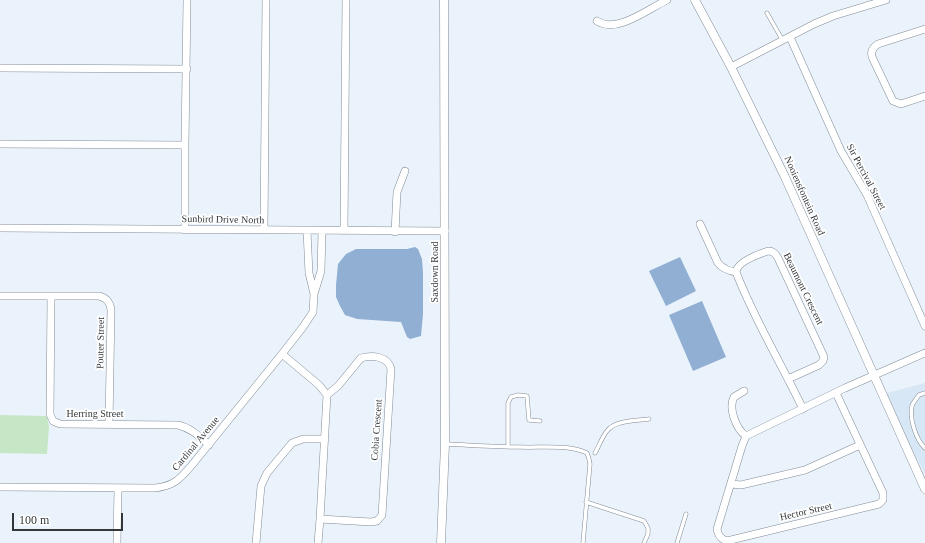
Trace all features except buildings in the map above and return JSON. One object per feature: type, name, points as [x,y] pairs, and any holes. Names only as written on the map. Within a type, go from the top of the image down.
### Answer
[{"type":"street","points":[[185,230],[187,0]]},
{"type":"street","points":[[264,230],[266,0]]},
{"type":"street","points":[[344,231],[346,0]]},
{"type":"street","name":"Saxdown Road","points":[[441,543],[446,444],[444,0]]},
{"type":"street","name":"Nooiensfontein Road","points":[[695,0],[731,67],[785,178],[874,376],[886,404],[890,421],[896,436],[925,489]]},
{"type":"street","points":[[731,67],[814,24],[867,3],[886,0]]},
{"type":"street","points":[[597,21],[602,24],[616,24],[635,17],[664,1]]},
{"type":"street","points":[[925,29],[878,44],[872,50],[873,59],[892,101],[902,104],[925,97]]},
{"type":"street","name":"Sir Percival Street","points":[[790,37],[841,151],[867,195],[925,326]]},
{"type":"street","points":[[0,68],[187,69]]},
{"type":"street","points":[[0,144],[185,145]]},
{"type":"street","points":[[395,232],[396,192],[405,170]]},
{"type":"street","points":[[700,224],[718,263],[726,270],[736,272],[773,354],[803,409]]},
{"type":"street","name":"Sunbird Drive North","points":[[0,228],[395,232],[445,231]]},
{"type":"street","name":"Cardinal Avenue","points":[[0,487],[155,488],[172,485],[183,476],[282,354],[310,317],[314,305],[314,294],[309,273],[307,231]]},
{"type":"street","name":"Cardinal Avenue","points":[[314,294],[321,271],[322,231]]},
{"type":"street","name":"Beaumont Crescent","points":[[736,272],[736,269],[740,265],[768,251],[772,251],[778,258],[824,357],[823,361],[819,365],[788,379]]},
{"type":"street","name":"Pouter Street","points":[[0,296],[99,296],[106,299],[111,305],[109,424]]},
{"type":"street","name":"Herring Street","points":[[51,296],[50,414],[56,423],[178,425],[196,433],[208,445]]},
{"type":"street","points":[[744,391],[734,397],[732,406],[739,429],[746,436],[925,353]]},
{"type":"street","points":[[282,354],[319,385],[327,395],[318,543]]},
{"type":"street","name":"Cobia Crescent","points":[[320,519],[371,522],[377,521],[382,515],[391,369],[390,364],[382,357],[363,358],[357,362],[334,390],[327,395]]},
{"type":"street","name":"Hector Street","points":[[746,436],[717,529],[719,536],[722,539],[727,541],[875,506],[882,502],[884,497],[883,493],[836,393]]},
{"type":"street","points":[[256,543],[261,486],[264,476],[292,443],[304,439],[325,439]]},
{"type":"street","points":[[731,484],[742,485],[805,470],[860,445]]},
{"type":"street","points":[[117,543],[118,488]]},
{"type":"lane","points":[[767,13],[783,41]]},
{"type":"lane","points":[[925,393],[919,395],[912,406],[913,428],[920,444],[925,448]]},
{"type":"lane","points":[[508,447],[508,403],[511,397],[518,395],[527,396],[529,420],[540,421]]},
{"type":"lane","points":[[595,453],[603,436],[610,428],[624,423],[649,418]]},
{"type":"lane","points":[[446,444],[562,448],[576,449],[587,453],[590,464],[583,543]]},
{"type":"lane","points":[[586,502],[644,521],[648,528],[648,534],[644,543]]},
{"type":"lane","points":[[677,543],[686,514]]},
{"type":"shaded area","points":[[925,383],[925,474],[883,394]]},
{"type":"green space","points":[[0,415],[47,416],[49,427],[47,454],[0,453]]},
{"type":"water","points":[[415,247],[418,249],[422,259],[423,272],[423,314],[421,336],[410,339],[407,337],[401,322],[357,319],[345,315],[336,297],[336,285],[338,264],[346,254],[356,249],[407,249]]},
{"type":"water","points":[[680,257],[696,291],[666,306],[649,271]]},
{"type":"water","points":[[702,301],[726,357],[693,371],[669,315]]}]
